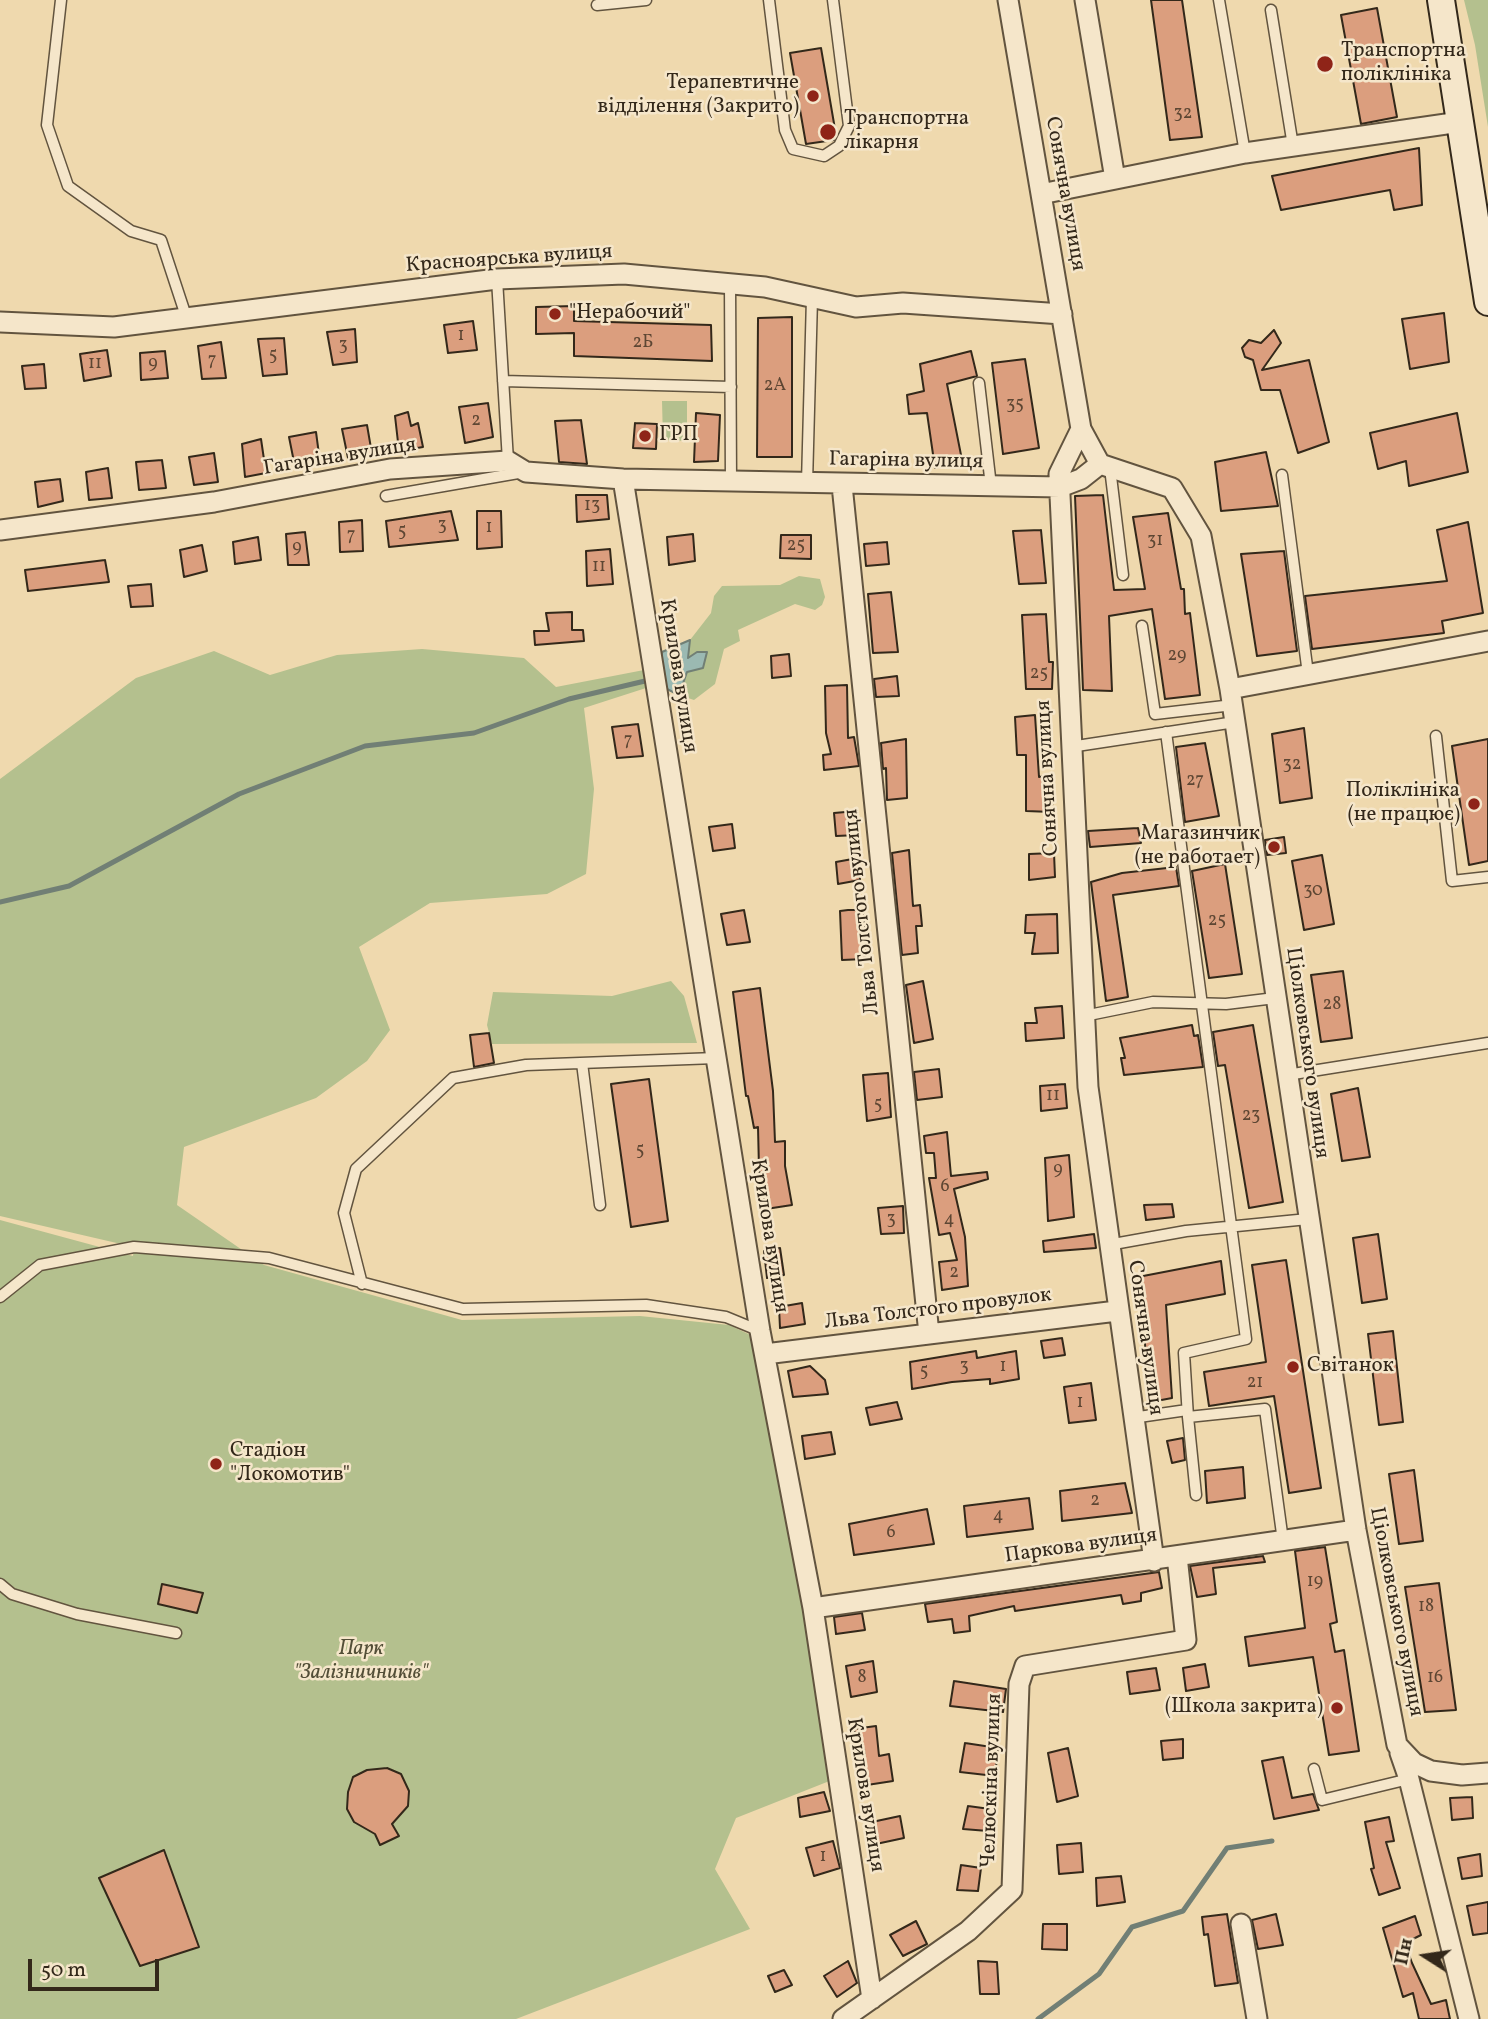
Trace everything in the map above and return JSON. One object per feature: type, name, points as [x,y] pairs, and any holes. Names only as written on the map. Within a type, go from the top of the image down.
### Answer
[{"type":"street","name":"Сонячна вулиця","points":[[1008,0],[1081,429],[1059,474],[1088,1087],[1116,1311],[1154,1561]]},
{"type":"street","points":[[1085,0],[1115,179]]},
{"type":"street","points":[[1440,0],[1488,302]]},
{"type":"street","points":[[1041,194],[1245,153],[1460,122]]},
{"type":"street","name":"Красноярська вулиця","points":[[0,322],[114,327],[497,279],[624,274],[765,287],[856,307],[902,303],[1062,314]]},
{"type":"street","points":[[1081,429],[1105,466]]},
{"type":"street","name":"Гагаріна вулиця","points":[[0,530],[214,502],[390,469],[508,461],[526,471],[623,480],[1060,487],[1105,466]]},
{"type":"street","name":"Ціолковського вулиця","points":[[1105,466],[1172,488],[1201,536],[1233,705],[1356,1530],[1397,1745],[1409,1779],[1469,2019]]},
{"type":"street","name":"Крилова вулиця","points":[[623,480],[760,1331],[813,1608],[872,1998]]},
{"type":"street","name":"Льва Толстого вулиця","points":[[842,485],[929,1334]]},
{"type":"street","points":[[1233,705],[1308,674],[1488,641]]},
{"type":"street","name":"Льва Толстого провулок","points":[[765,1354],[1116,1311]]},
{"type":"street","name":"Паркова вулиця","points":[[813,1608],[1356,1530]]},
{"type":"street","name":"Челюскіна вулиця","points":[[843,2019],[968,1931],[1012,1890],[1019,1684],[1025,1666],[1186,1640],[1177,1556]]},
{"type":"street","name":"Ціолковського вулиця","points":[[1397,1745],[1414,1763],[1432,1771],[1462,1775],[1488,1773]]},
{"type":"street","points":[[1241,1924],[1257,2019]]},
{"type":"lane","points":[[61,0],[47,125],[68,186],[131,231],[162,240],[186,316]]},
{"type":"lane","points":[[597,5],[646,0]]},
{"type":"lane","points":[[769,0],[785,130],[793,149],[824,156],[839,146],[849,126],[833,0]]},
{"type":"lane","points":[[1219,0],[1245,153]]},
{"type":"lane","points":[[1271,10],[1293,146]]},
{"type":"lane","points":[[497,279],[508,461]]},
{"type":"lane","points":[[730,284],[731,482]]},
{"type":"lane","points":[[807,484],[812,298]]},
{"type":"lane","points":[[503,381],[731,387]]},
{"type":"lane","points":[[979,383],[992,486]]},
{"type":"lane","points":[[1105,466],[1123,575]]},
{"type":"lane","points":[[386,496],[526,471]]},
{"type":"lane","points":[[1282,475],[1308,674]]},
{"type":"lane","points":[[1142,626],[1155,714],[1233,705]]},
{"type":"lane","points":[[1070,747],[1166,732],[1233,705]]},
{"type":"lane","points":[[1166,732],[1246,1339],[1184,1353],[1196,1495]]},
{"type":"lane","points":[[1436,736],[1452,881],[1488,877]]},
{"type":"lane","points":[[1084,1016],[1153,1002],[1203,1003],[1275,998]]},
{"type":"lane","points":[[1287,1075],[1488,1043]]},
{"type":"lane","points":[[362,1284],[344,1213],[356,1169],[453,1078],[526,1065],[716,1058]]},
{"type":"lane","points":[[582,1063],[600,1205]]},
{"type":"lane","points":[[1108,1245],[1186,1231],[1308,1219]]},
{"type":"lane","points":[[0,1297],[40,1265],[134,1247],[268,1258],[463,1309],[646,1306],[726,1317],[760,1331]]},
{"type":"lane","points":[[1132,1418],[1265,1409],[1283,1541]]},
{"type":"lane","points":[[0,1584],[12,1594],[77,1614],[176,1633]]},
{"type":"lane","points":[[1314,1769],[1322,1800],[1432,1771]]},
{"type":"green space","points":[[1464,0],[1488,0],[1488,127],[1475,45]]},
{"type":"green space","points":[[662,401],[687,401],[687,441],[663,440]]},
{"type":"green space","points":[[799,576],[820,579],[825,597],[822,605],[815,610],[795,604],[738,630],[740,641],[724,649],[715,684],[694,700],[679,695],[687,672],[690,640],[711,613],[714,596],[722,586],[780,585]]},
{"type":"green space","name":"Парк \"Залізничників\"","points":[[422,649],[524,658],[556,687],[644,670],[646,688],[584,708],[594,789],[586,874],[547,894],[430,903],[359,947],[390,1030],[367,1061],[316,1098],[184,1147],[177,1205],[264,1265],[462,1320],[640,1316],[729,1325],[755,1337],[832,1780],[736,1818],[715,1869],[750,1929],[516,2019],[0,2019],[0,1220],[133,1256],[134,1247],[0,1216],[0,779],[136,678],[214,651],[270,675],[337,655]]},
{"type":"green space","points":[[671,981],[684,996],[697,1043],[492,1044],[487,1025],[493,992],[612,996]]},
{"type":"water","points":[[690,640],[688,658],[697,652],[707,652],[703,668],[687,672],[679,695],[667,689],[659,677],[662,652]]},
{"type":"building","points":[[1151,0],[1182,0],[1202,137],[1170,140]]},
{"type":"building","points":[[1377,8],[1397,117],[1361,124],[1341,15]]},
{"type":"building","name":"Терапевтичне відділення (Закрито)","points":[[821,48],[836,135],[834,140],[806,144],[790,53]]},
{"type":"building","points":[[1419,148],[1422,205],[1394,210],[1390,190],[1281,210],[1272,176]]},
{"type":"building","points":[[574,306],[574,321],[711,325],[712,361],[574,356],[574,333],[536,334],[536,307]]},
{"type":"building","points":[[1444,313],[1449,362],[1410,369],[1402,319]]},
{"type":"building","points":[[792,317],[792,457],[757,457],[758,318]]},
{"type":"building","points":[[473,321],[477,350],[448,353],[444,325]]},
{"type":"building","points":[[355,329],[357,362],[333,365],[327,332]]},
{"type":"building","points":[[1274,330],[1281,343],[1262,370],[1309,360],[1329,442],[1298,453],[1280,390],[1261,390],[1253,360],[1245,357],[1242,348],[1249,340],[1261,343]]},
{"type":"building","points":[[284,338],[287,374],[263,376],[258,339]]},
{"type":"building","points":[[221,342],[226,378],[202,379],[198,346]]},
{"type":"building","points":[[107,350],[111,376],[84,381],[80,354]]},
{"type":"building","points":[[165,351],[168,378],[141,380],[140,353]]},
{"type":"building","points":[[971,351],[977,376],[947,384],[962,460],[935,468],[927,413],[909,414],[907,395],[924,391],[920,364]]},
{"type":"building","points":[[1025,359],[1039,448],[1003,454],[992,363]]},
{"type":"building","points":[[44,364],[46,388],[25,389],[22,366]]},
{"type":"building","points":[[488,403],[493,437],[465,443],[459,407]]},
{"type":"building","points":[[408,412],[411,426],[418,423],[423,447],[399,451],[395,416]]},
{"type":"building","points":[[696,413],[720,415],[718,461],[694,462]]},
{"type":"building","points":[[1457,413],[1468,472],[1409,486],[1406,461],[1378,469],[1370,433]]},
{"type":"building","points":[[581,420],[587,464],[559,462],[555,421]]},
{"type":"building","name":"ГРП","points":[[635,423],[657,424],[656,449],[633,448]]},
{"type":"building","points":[[367,425],[372,454],[348,458],[342,429]]},
{"type":"building","points":[[316,432],[320,462],[295,467],[289,437]]},
{"type":"building","points":[[261,439],[266,473],[245,477],[242,444]]},
{"type":"building","points":[[1266,452],[1278,506],[1221,511],[1215,462]]},
{"type":"building","points":[[214,453],[218,482],[194,485],[189,457]]},
{"type":"building","points":[[162,460],[166,488],[139,490],[136,462]]},
{"type":"building","points":[[108,468],[112,498],[89,500],[86,472]]},
{"type":"building","points":[[60,479],[63,501],[38,507],[35,482]]},
{"type":"building","points":[[576,495],[607,495],[609,519],[577,522]]},
{"type":"building","points":[[1103,495],[1114,590],[1145,589],[1133,517],[1168,513],[1181,589],[1184,589],[1185,614],[1190,613],[1200,695],[1165,699],[1152,609],[1109,616],[1112,691],[1083,690],[1075,496]]},
{"type":"building","points":[[451,511],[458,540],[389,547],[386,521]]},
{"type":"building","points":[[477,511],[501,511],[502,547],[477,549]]},
{"type":"building","points":[[362,520],[363,551],[340,552],[339,522]]},
{"type":"building","points":[[1468,522],[1483,613],[1442,621],[1444,633],[1312,649],[1305,596],[1447,581],[1437,530]]},
{"type":"building","points":[[1041,530],[1046,583],[1019,584],[1013,531]]},
{"type":"building","points":[[305,532],[309,565],[288,565],[286,534]]},
{"type":"building","points":[[693,534],[695,561],[669,565],[667,537]]},
{"type":"building","points":[[781,535],[811,535],[811,559],[780,558]]},
{"type":"building","points":[[258,537],[261,560],[235,564],[233,542]]},
{"type":"building","points":[[887,542],[889,564],[866,566],[864,544]]},
{"type":"building","points":[[202,545],[207,571],[184,577],[180,550]]},
{"type":"building","points":[[610,549],[613,584],[587,586],[586,551]]},
{"type":"building","points":[[1284,551],[1297,651],[1257,656],[1241,554]]},
{"type":"building","points":[[105,560],[109,582],[28,591],[25,570]]},
{"type":"building","points":[[151,584],[153,606],[131,607],[128,586]]},
{"type":"building","points":[[891,592],[898,652],[873,653],[868,594]]},
{"type":"building","points":[[572,612],[572,630],[583,630],[584,641],[535,645],[534,631],[549,631],[546,613]]},
{"type":"building","points":[[1046,614],[1049,662],[1053,662],[1052,689],[1026,689],[1022,615]]},
{"type":"building","points":[[789,654],[791,676],[772,678],[771,656]]},
{"type":"building","points":[[897,676],[899,696],[876,697],[874,679]]},
{"type":"building","points":[[847,685],[848,738],[854,737],[859,766],[824,770],[823,755],[831,754],[826,733],[825,686]]},
{"type":"building","points":[[1035,715],[1039,777],[1053,775],[1052,812],[1026,811],[1026,755],[1017,755],[1015,717]]},
{"type":"building","points":[[638,724],[643,756],[617,758],[612,727]]},
{"type":"building","points":[[1304,728],[1312,798],[1280,803],[1272,734]]},
{"type":"building","points":[[906,739],[907,798],[887,800],[886,768],[883,769],[881,743]]},
{"type":"building","name":"Поліклініка (не працює)","points":[[1488,739],[1488,861],[1469,865],[1452,746]]},
{"type":"building","points":[[1205,743],[1219,816],[1185,822],[1176,747]]},
{"type":"building","points":[[857,811],[858,835],[836,836],[834,813]]},
{"type":"building","points":[[732,824],[735,848],[713,851],[709,827]]},
{"type":"building","points":[[1138,828],[1141,843],[1090,847],[1088,831]]},
{"type":"building","name":"Магазинчик (не работает)","points":[[1284,837],[1286,853],[1267,855],[1265,840]]},
{"type":"building","points":[[909,850],[913,906],[920,905],[922,926],[916,926],[918,953],[902,955],[892,853]]},
{"type":"building","points":[[1054,853],[1055,877],[1029,880],[1029,854]]},
{"type":"building","points":[[1322,855],[1334,924],[1304,930],[1292,861]]},
{"type":"building","points":[[858,858],[860,880],[838,884],[836,862]]},
{"type":"building","points":[[1225,864],[1242,974],[1209,978],[1192,871]]},
{"type":"building","points":[[1176,867],[1179,886],[1113,895],[1128,997],[1106,1001],[1091,882],[1122,873]]},
{"type":"building","points":[[744,910],[750,942],[727,945],[721,914]]},
{"type":"building","points":[[864,910],[865,959],[842,960],[840,911]]},
{"type":"building","points":[[1057,914],[1058,953],[1032,954],[1035,933],[1025,933],[1026,915]]},
{"type":"building","points":[[1343,971],[1352,1038],[1321,1042],[1311,975]]},
{"type":"building","points":[[923,981],[933,1039],[914,1043],[906,985]]},
{"type":"building","points":[[760,988],[773,1091],[775,1142],[785,1141],[785,1166],[792,1205],[766,1209],[759,1169],[758,1127],[754,1128],[746,1096],[733,992]]},
{"type":"building","points":[[1062,1006],[1064,1038],[1026,1041],[1025,1023],[1037,1023],[1035,1008]]},
{"type":"building","points":[[1192,1025],[1194,1036],[1198,1035],[1203,1067],[1124,1075],[1121,1058],[1125,1058],[1120,1038]]},
{"type":"building","points":[[1253,1025],[1283,1202],[1249,1208],[1225,1065],[1218,1066],[1213,1032]]},
{"type":"building","points":[[489,1033],[494,1063],[474,1067],[470,1035]]},
{"type":"building","points":[[939,1069],[942,1097],[917,1100],[914,1072]]},
{"type":"building","points":[[888,1073],[891,1117],[867,1121],[863,1075]]},
{"type":"building","points":[[649,1079],[668,1221],[631,1227],[611,1084]]},
{"type":"building","points":[[1065,1084],[1067,1108],[1041,1111],[1040,1086]]},
{"type":"building","points":[[1358,1088],[1370,1157],[1342,1161],[1331,1094]]},
{"type":"building","points":[[947,1132],[951,1176],[987,1172],[988,1179],[954,1189],[965,1237],[968,1286],[942,1290],[939,1262],[957,1260],[950,1233],[939,1235],[929,1178],[936,1178],[934,1153],[926,1153],[924,1136]]},
{"type":"building","points":[[1069,1155],[1074,1217],[1048,1221],[1045,1158]]},
{"type":"building","points":[[1172,1204],[1174,1217],[1146,1220],[1144,1205]]},
{"type":"building","points":[[903,1206],[904,1233],[881,1234],[878,1208]]},
{"type":"building","points":[[1094,1234],[1096,1248],[1044,1252],[1043,1241]]},
{"type":"building","points":[[1378,1234],[1387,1299],[1362,1303],[1353,1238]]},
{"type":"building","points":[[780,1248],[784,1275],[767,1278],[764,1251]]},
{"type":"building","points":[[1286,1260],[1321,1488],[1289,1493],[1274,1396],[1209,1406],[1204,1372],[1266,1362],[1252,1265]]},
{"type":"building","points":[[1221,1261],[1225,1294],[1166,1305],[1172,1398],[1151,1402],[1138,1277]]},
{"type":"building","points":[[802,1303],[805,1324],[780,1328],[779,1307]]},
{"type":"building","points":[[1393,1331],[1403,1422],[1379,1425],[1368,1334]]},
{"type":"building","points":[[1062,1338],[1065,1355],[1044,1358],[1041,1341]]},
{"type":"building","points":[[976,1351],[977,1358],[1016,1351],[1019,1379],[990,1384],[990,1379],[952,1382],[912,1389],[910,1362]]},
{"type":"building","points":[[810,1366],[825,1380],[828,1394],[793,1397],[788,1371]]},
{"type":"building","points":[[1091,1383],[1096,1420],[1069,1423],[1064,1387]]},
{"type":"building","points":[[897,1402],[902,1419],[870,1425],[866,1408]]},
{"type":"building","points":[[831,1432],[835,1454],[805,1459],[802,1436]]},
{"type":"building","points":[[1183,1438],[1185,1460],[1172,1463],[1167,1441]]},
{"type":"building","points":[[1243,1467],[1245,1498],[1207,1503],[1205,1471]]},
{"type":"building","points":[[1414,1470],[1423,1541],[1399,1544],[1389,1474]]},
{"type":"building","points":[[1125,1483],[1132,1513],[1062,1521],[1060,1491]]},
{"type":"building","points":[[1029,1498],[1033,1529],[967,1537],[964,1506]]},
{"type":"building","points":[[927,1509],[934,1544],[854,1555],[849,1524]]},
{"type":"building","name":"(Школа закрита)","points":[[1325,1547],[1337,1622],[1330,1624],[1335,1652],[1344,1650],[1359,1751],[1329,1755],[1313,1657],[1249,1666],[1245,1637],[1305,1628],[1295,1551]]},
{"type":"building","points":[[1263,1556],[1265,1562],[1213,1568],[1216,1594],[1197,1597],[1190,1566]]},
{"type":"building","points":[[1159,1572],[1162,1588],[1141,1593],[1141,1601],[1123,1604],[1121,1595],[1015,1611],[1014,1606],[969,1616],[970,1631],[954,1633],[952,1619],[928,1622],[925,1604]]},
{"type":"building","points":[[1439,1583],[1456,1710],[1425,1712],[1405,1587]]},
{"type":"building","points":[[162,1584],[203,1593],[197,1613],[158,1604]]},
{"type":"building","points":[[862,1613],[865,1630],[836,1634],[834,1617]]},
{"type":"building","points":[[873,1661],[877,1692],[851,1697],[846,1666]]},
{"type":"building","points":[[1205,1664],[1209,1687],[1186,1691],[1183,1668]]},
{"type":"building","points":[[1156,1668],[1160,1690],[1130,1694],[1127,1672]]},
{"type":"building","points":[[954,1681],[1006,1689],[1003,1712],[950,1706]]},
{"type":"building","points":[[876,1726],[879,1756],[889,1754],[893,1781],[867,1785],[864,1749],[858,1750],[854,1729]]},
{"type":"building","points":[[1183,1739],[1183,1758],[1163,1760],[1161,1741]]},
{"type":"building","points":[[965,1743],[998,1748],[995,1776],[960,1772]]},
{"type":"building","points":[[1068,1748],[1078,1796],[1057,1802],[1048,1753]]},
{"type":"building","points":[[1283,1757],[1292,1798],[1313,1794],[1319,1810],[1274,1819],[1262,1761]]},
{"type":"building","points":[[387,1768],[401,1774],[409,1791],[408,1806],[392,1824],[399,1836],[380,1845],[375,1834],[354,1822],[347,1809],[348,1792],[353,1777],[367,1770]]},
{"type":"building","points":[[824,1792],[830,1811],[800,1817],[798,1798]]},
{"type":"building","points":[[1472,1797],[1473,1818],[1452,1820],[1450,1798]]},
{"type":"building","points":[[968,1806],[990,1809],[988,1831],[963,1829]]},
{"type":"building","points":[[900,1816],[904,1838],[876,1844],[872,1822]]},
{"type":"building","points":[[1389,1817],[1394,1841],[1386,1842],[1400,1888],[1379,1895],[1371,1869],[1374,1868],[1365,1822]]},
{"type":"building","points":[[833,1841],[840,1868],[814,1876],[806,1848]]},
{"type":"building","points":[[1081,1843],[1083,1872],[1059,1874],[1057,1845]]},
{"type":"building","points":[[164,1850],[199,1947],[140,1966],[99,1878]]},
{"type":"building","points":[[1480,1854],[1482,1876],[1462,1879],[1458,1858]]},
{"type":"building","points":[[961,1865],[981,1868],[978,1891],[957,1890]]},
{"type":"building","points":[[1121,1876],[1125,1902],[1097,1906],[1096,1878]]},
{"type":"building","points":[[1488,1902],[1488,1933],[1473,1935],[1467,1906]]},
{"type":"building","points":[[1227,1914],[1238,1983],[1215,1986],[1208,1934],[1204,1935],[1202,1917]]},
{"type":"building","points":[[1276,1914],[1283,1945],[1258,1949],[1252,1920]]},
{"type":"building","points":[[1415,1916],[1421,1935],[1405,1943],[1431,2004],[1446,2000],[1450,2019],[1419,2019],[1413,1993],[1403,1997],[1383,1928]]},
{"type":"building","points":[[916,1921],[927,1944],[903,1956],[890,1935]]},
{"type":"building","points":[[1043,1924],[1067,1924],[1067,1950],[1042,1949]]},
{"type":"building","points":[[848,1961],[857,1983],[837,1997],[824,1976]]},
{"type":"building","points":[[978,1961],[997,1962],[999,1994],[980,1994]]},
{"type":"building","points":[[784,1970],[792,1985],[775,1992],[768,1976]]},
{"type":"waterway","points":[[0,902],[69,886],[239,794],[365,746],[474,733],[569,699],[645,681]]},
{"type":"waterway","points":[[1038,2019],[1099,1974],[1132,1927],[1183,1911],[1227,1848],[1272,1841]]},
{"type":"place","name":"Транспортна поліклініка","points":[[1325,64]]},
{"type":"place","name":"Терапевтичне відділення (Закрито)","points":[[813,96]]},
{"type":"place","name":"Транспортна лікарня","points":[[828,132]]},
{"type":"place","name":"\"Нерабочий\"","points":[[555,314]]},
{"type":"place","name":"ГРП","points":[[645,436]]},
{"type":"place","name":"Поліклініка (не працює)","points":[[1474,804]]},
{"type":"place","name":"Магазинчик (не работает)","points":[[1274,847]]},
{"type":"place","name":"Світанок","points":[[1293,1367]]},
{"type":"place","name":"Стадіон \"Локомотив\"","points":[[216,1464]]},
{"type":"place","name":"(Школа закрита)","points":[[1337,1708]]}]
